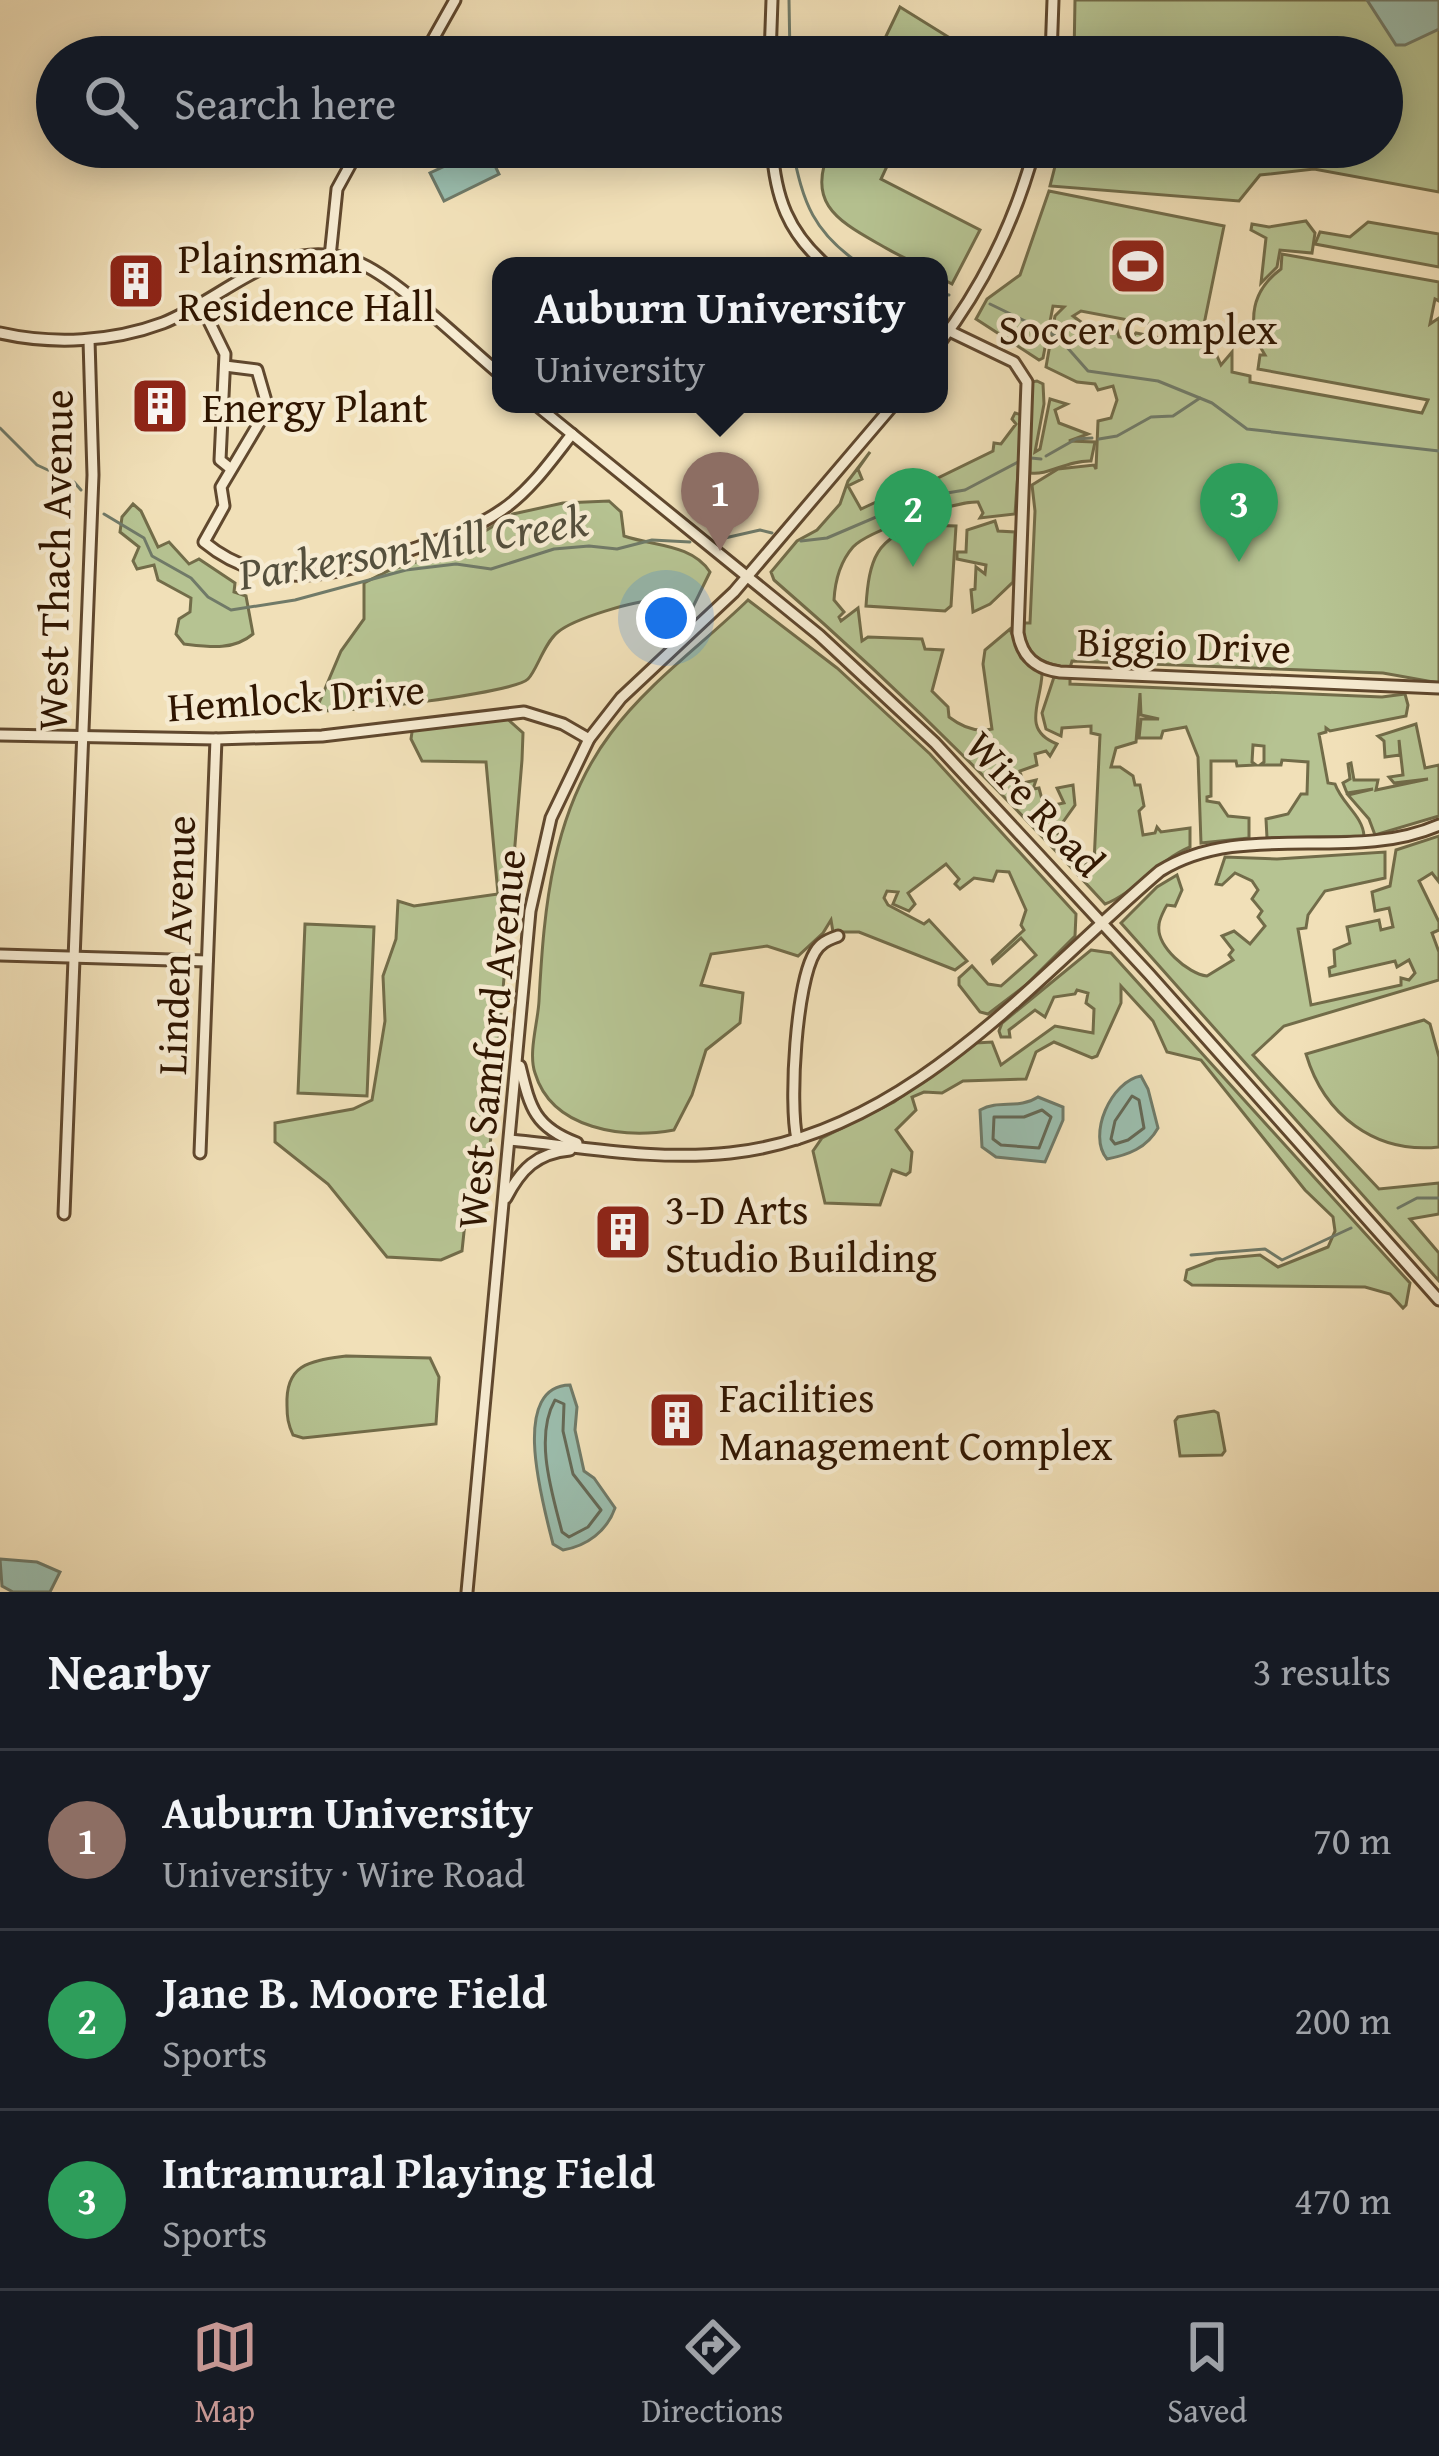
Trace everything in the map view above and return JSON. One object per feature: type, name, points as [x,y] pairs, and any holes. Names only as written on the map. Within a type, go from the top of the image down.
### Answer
[{"type":"street","points":[[435,36],[455,0]]},
{"type":"street","points":[[771,36],[772,0]]},
{"type":"street","points":[[1052,36],[1053,0]]},
{"type":"street","points":[[330,256],[334,199],[347,168]]},
{"type":"street","points":[[775,168],[779,201],[791,228],[818,257]]},
{"type":"street","points":[[948,322],[1002,240],[1028,168]]},
{"type":"street","points":[[0,332],[25,338],[89,340],[158,325],[267,265],[330,256],[370,268],[492,368]]},
{"type":"street","points":[[200,303],[225,354],[220,460],[231,470]]},
{"type":"street","name":"Biggio Drive","points":[[948,330],[1009,358],[1027,382],[1018,633],[1031,661],[1060,672],[1439,688]]},
{"type":"street","name":"West Thach Avenue","points":[[64,1214],[93,475],[89,340]]},
{"type":"street","points":[[225,365],[257,370],[268,408],[220,487],[224,506],[204,542],[255,572],[314,576],[378,562],[480,524],[527,489],[572,434]]},
{"type":"street","name":"Wire Road","points":[[546,413],[846,660],[934,743],[1103,923],[1439,1300]]},
{"type":"street","name":"West Samford Avenue","points":[[467,1592],[538,864],[562,790],[589,739],[621,698],[747,577],[886,413]]},
{"type":"street","name":"Hemlock Drive","points":[[0,735],[322,736],[524,712],[563,724],[589,739]]},
{"type":"street","name":"Linden Avenue","points":[[200,1153],[216,739]]},
{"type":"street","points":[[510,1140],[710,1155],[797,1138],[854,1117],[922,1076],[1034,989],[1160,871],[1204,850],[1370,843],[1439,825]]},
{"type":"street","points":[[797,1138],[794,1112],[801,1000],[813,955],[821,944],[838,936]]},
{"type":"street","points":[[0,955],[208,961]]},
{"type":"street","points":[[518,1055],[538,1119],[549,1131],[587,1147]]},
{"type":"street","points":[[504,1202],[523,1170],[535,1160],[552,1151],[587,1147]]},
{"type":"green space","points":[[1075,0],[1439,0],[1439,192],[1314,169],[1260,175],[1239,201],[1050,186],[1055,168],[1403,168],[1403,36],[1074,36]]},
{"type":"green space","points":[[900,7],[947,36],[886,36]]},
{"type":"green space","points":[[824,168],[886,168],[881,179],[980,230],[952,284],[948,282],[948,257],[903,257],[862,234],[828,206]]},
{"type":"green space","points":[[1049,191],[1224,226],[1202,334],[1081,311],[1073,316],[1085,325],[1117,330],[1119,337],[1131,339],[1136,333],[1165,339],[1165,344],[1209,338],[1221,365],[1232,352],[1232,372],[1250,376],[1250,382],[1422,413],[1428,400],[1258,369],[1260,355],[1265,355],[1249,339],[1256,337],[1257,299],[1281,269],[1282,254],[1439,282],[1439,301],[1435,299],[1430,324],[1439,318],[1439,683],[1383,673],[1072,661],[1070,668],[1043,661],[1030,651],[1023,623],[1030,623],[1032,485],[1058,469],[1094,465],[1096,469],[1098,421],[1111,418],[1117,400],[1113,386],[1098,390],[1095,384],[1077,382],[1046,367],[1055,316],[1064,307],[1053,306],[1039,360],[976,319],[987,299],[1020,275]]},
{"type":"green space","points":[[1306,221],[1315,233],[1312,253],[1280,250],[1277,267],[1261,283],[1266,238],[1251,230],[1252,224],[1269,227]]},
{"type":"green space","points":[[1368,222],[1439,234],[1439,267],[1315,244],[1320,232],[1350,237]]},
{"type":"green space","points":[[1031,382],[1043,384],[1044,404],[1035,452],[1040,449],[1050,399],[1067,404],[1055,410],[1059,423],[1088,434],[1069,441],[1095,442],[1091,461],[1030,473]]},
{"type":"green space","points":[[1015,413],[1022,415],[1015,514],[980,518],[978,502],[967,503],[912,518],[862,540],[848,553],[837,579],[834,600],[844,612],[841,621],[858,608],[862,641],[868,637],[922,639],[925,649],[943,650],[932,691],[948,707],[949,717],[980,730],[992,729],[985,650],[1010,629],[1021,658],[1042,674],[1036,723],[1057,744],[1050,756],[1046,751],[1035,754],[1037,765],[1020,771],[1023,783],[1036,780],[1033,789],[1039,788],[1044,807],[1064,803],[1057,788],[1073,785],[1075,805],[1056,832],[1084,863],[1094,863],[1100,735],[1091,733],[1091,726],[1062,728],[1061,736],[1046,729],[1042,713],[1054,677],[1070,678],[1070,684],[1382,697],[1405,694],[1406,716],[1326,728],[1319,734],[1328,783],[1335,784],[1364,836],[1267,838],[1266,819],[1288,814],[1301,794],[1307,794],[1308,762],[1282,760],[1281,765],[1260,765],[1264,746],[1253,745],[1256,765],[1211,761],[1211,796],[1207,797],[1219,803],[1228,816],[1249,818],[1249,838],[1201,843],[1198,757],[1186,727],[1163,731],[1161,738],[1139,738],[1141,719],[1159,719],[1141,715],[1140,693],[1136,742],[1116,748],[1111,767],[1120,767],[1140,785],[1143,835],[1155,833],[1157,827],[1161,832],[1190,828],[1190,847],[1105,904],[944,737],[774,580],[771,572],[797,541],[817,530],[840,504],[848,481],[870,452],[858,469],[862,479],[848,486],[861,509],[906,488],[909,492],[993,451],[994,443],[1001,444],[1016,424]]},
{"type":"green space","points":[[609,501],[621,512],[624,536],[683,551],[710,572],[690,613],[673,620],[656,600],[577,621],[553,637],[528,679],[516,685],[424,702],[316,710],[341,651],[364,619],[364,583],[454,550],[513,514],[563,503]]},
{"type":"green space","points":[[133,504],[158,547],[169,542],[189,564],[199,559],[235,583],[234,592],[246,596],[253,634],[229,645],[184,644],[176,634],[179,619],[190,612],[191,598],[158,580],[154,565],[137,569],[133,561],[139,547],[120,532],[122,517]]},
{"type":"green space","points":[[995,521],[998,531],[1015,532],[1013,582],[990,604],[973,612],[976,567],[985,574],[986,565],[957,559],[957,552],[966,552],[967,530]]},
{"type":"green space","points":[[923,525],[956,526],[951,606],[945,611],[866,606],[878,552],[895,536]]},
{"type":"green space","points":[[748,600],[837,668],[930,754],[1076,914],[1075,936],[1026,985],[988,1014],[980,1012],[959,985],[959,978],[972,966],[988,984],[1001,986],[1036,955],[1021,938],[992,960],[1024,930],[1026,910],[1009,872],[997,871],[993,881],[974,878],[960,889],[955,884],[959,879],[946,864],[908,893],[915,904],[909,911],[893,904],[898,892],[887,891],[884,898],[888,905],[924,924],[929,920],[967,961],[955,970],[859,932],[833,932],[831,920],[798,956],[767,946],[711,954],[701,985],[743,993],[740,1023],[706,1050],[692,1095],[674,1130],[634,1133],[592,1126],[557,1107],[544,1092],[533,1065],[548,895],[564,827],[591,763],[611,733],[659,680]]},
{"type":"green space","points":[[502,714],[523,733],[486,1195],[478,1211],[466,1213],[462,1251],[441,1260],[387,1257],[328,1184],[275,1142],[275,1123],[353,1109],[372,1100],[385,1021],[383,976],[396,939],[398,901],[414,906],[498,894],[486,762],[422,761],[411,739],[413,725]]},
{"type":"green space","points":[[1416,724],[1425,768],[1439,765],[1439,816],[1375,835],[1369,819],[1348,795],[1373,789],[1347,793],[1343,783],[1350,779],[1348,764],[1354,780],[1378,780],[1376,790],[1428,779],[1394,783],[1389,777],[1403,775],[1399,740],[1400,755],[1385,757],[1384,741],[1378,736]]},
{"type":"green space","points":[[1439,836],[1439,882],[1432,873],[1419,881],[1439,922],[1439,930],[1432,933],[1439,952],[1439,980],[1284,1026],[1253,1055],[1379,1189],[1439,1183],[1439,1214],[1410,1219],[1439,1253],[1439,1281],[1121,923],[1157,887],[1177,875],[1182,890],[1175,906],[1167,905],[1159,933],[1175,958],[1207,976],[1233,960],[1229,955],[1233,950],[1222,936],[1234,931],[1250,944],[1265,926],[1258,917],[1262,911],[1252,899],[1258,890],[1252,881],[1235,873],[1222,885],[1216,884],[1225,857],[1277,859],[1385,852],[1385,878],[1325,891],[1308,915],[1306,928],[1298,929],[1311,1005],[1401,985],[1401,978],[1409,980],[1415,973],[1409,960],[1397,967],[1395,961],[1330,976],[1329,968],[1335,966],[1334,950],[1350,943],[1347,927],[1379,920],[1381,930],[1393,927],[1389,908],[1375,911],[1372,892],[1390,886],[1396,850]]},
{"type":"green space","points":[[305,924],[374,927],[367,1096],[298,1093]]},
{"type":"green space","points":[[1091,950],[1111,953],[1410,1283],[1403,1308],[1390,1294],[1365,1287],[1192,1285],[1185,1280],[1187,1270],[1216,1259],[1260,1255],[1278,1267],[1328,1247],[1335,1231],[1333,1217],[1305,1190],[1201,1060],[1167,1052],[1153,1021],[1121,986],[1121,1003],[1097,1056],[1054,1042],[1036,1052],[1026,1079],[963,1081],[942,1093],[912,1097],[916,1110],[896,1130],[912,1152],[910,1172],[892,1170],[880,1205],[825,1203],[813,1151],[822,1138],[894,1102],[976,1043],[992,1042],[1001,1065],[1055,1026],[1093,1033],[1094,1009],[1086,1003],[1088,993],[1077,990],[1054,997],[1045,1017],[1035,1010],[1009,1030],[1010,1037],[1001,1037],[999,1031],[1002,1023]]},
{"type":"green space","points":[[1424,1020],[1430,1024],[1439,1057],[1439,1147],[1416,1148],[1374,1137],[1355,1126],[1325,1095],[1306,1054]]},
{"type":"green space","points":[[346,1356],[430,1358],[439,1377],[436,1424],[303,1438],[293,1435],[288,1417],[290,1381],[311,1363]]},
{"type":"green space","points":[[1214,1411],[1225,1451],[1222,1455],[1180,1456],[1178,1417]]},
{"type":"water","points":[[1367,0],[1439,0],[1439,29],[1405,45],[1403,36],[1390,36]]},
{"type":"water","points":[[441,168],[496,168],[499,174],[444,201],[430,173]]},
{"type":"water","points":[[1141,1076],[1158,1128],[1136,1150],[1107,1159],[1100,1137],[1105,1110],[1120,1088]]},
{"type":"water","points":[[1038,1097],[1063,1107],[1063,1120],[1045,1162],[996,1157],[982,1147],[980,1110]]},
{"type":"water","points":[[570,1385],[584,1471],[615,1508],[595,1536],[563,1550],[553,1544],[543,1504],[535,1426],[540,1405],[551,1391]]},
{"type":"water","points":[[0,1559],[37,1562],[60,1572],[50,1592],[13,1592],[2,1586]]},
{"type":"waterway","name":"Parkerson Mill Creek","points":[[789,0],[790,36]]},
{"type":"waterway","name":"Parkerson Mill Creek","points":[[797,168],[821,229],[850,257]]},
{"type":"waterway","name":"Parkerson Mill Creek","points":[[990,304],[1058,337],[1088,371],[1158,381],[1212,403],[1247,429],[1439,451]]},
{"type":"waterway","name":"Parkerson Mill Creek","points":[[1099,439],[1117,436],[1151,417],[1173,416],[1200,398]]},
{"type":"waterway","name":"Parkerson Mill Creek","points":[[0,428],[37,465],[81,490]]},
{"type":"waterway","name":"Parkerson Mill Creek","points":[[1046,456],[1076,439],[1092,438]]},
{"type":"waterway","name":"Parkerson Mill Creek","points":[[1031,458],[1041,459]]},
{"type":"waterway","name":"Parkerson Mill Creek","points":[[801,541],[827,538],[923,497],[965,490],[1018,462]]},
{"type":"waterway","name":"Parkerson Mill Creek","points":[[104,514],[144,538],[152,556],[191,578],[208,597],[231,610],[295,600],[406,570],[456,564],[491,569],[554,549],[617,549],[652,540],[690,542]]},
{"type":"waterway","name":"Parkerson Mill Creek","points":[[716,540],[760,530],[772,533]]},
{"type":"waterway","points":[[1398,1208],[1417,1198],[1439,1198]]},
{"type":"waterway","points":[[1191,1255],[1265,1249],[1282,1260],[1351,1228]]},
{"type":"place","name":"Soccer Complex","points":[[1138,266]]},
{"type":"place","name":"Plainsman Residence Hall","points":[[136,281]]},
{"type":"place","name":"Energy Plant","points":[[160,406]]},
{"type":"place","name":"Auburn University","points":[[720,551]]},
{"type":"place","name":"Intramural Playing Field","points":[[1239,562]]},
{"type":"place","name":"Jane B. Moore Field","points":[[913,567]]},
{"type":"place","name":"3-D Arts Studio Building","points":[[623,1232]]},
{"type":"place","name":"Facilities Management Complex","points":[[677,1420]]}]
